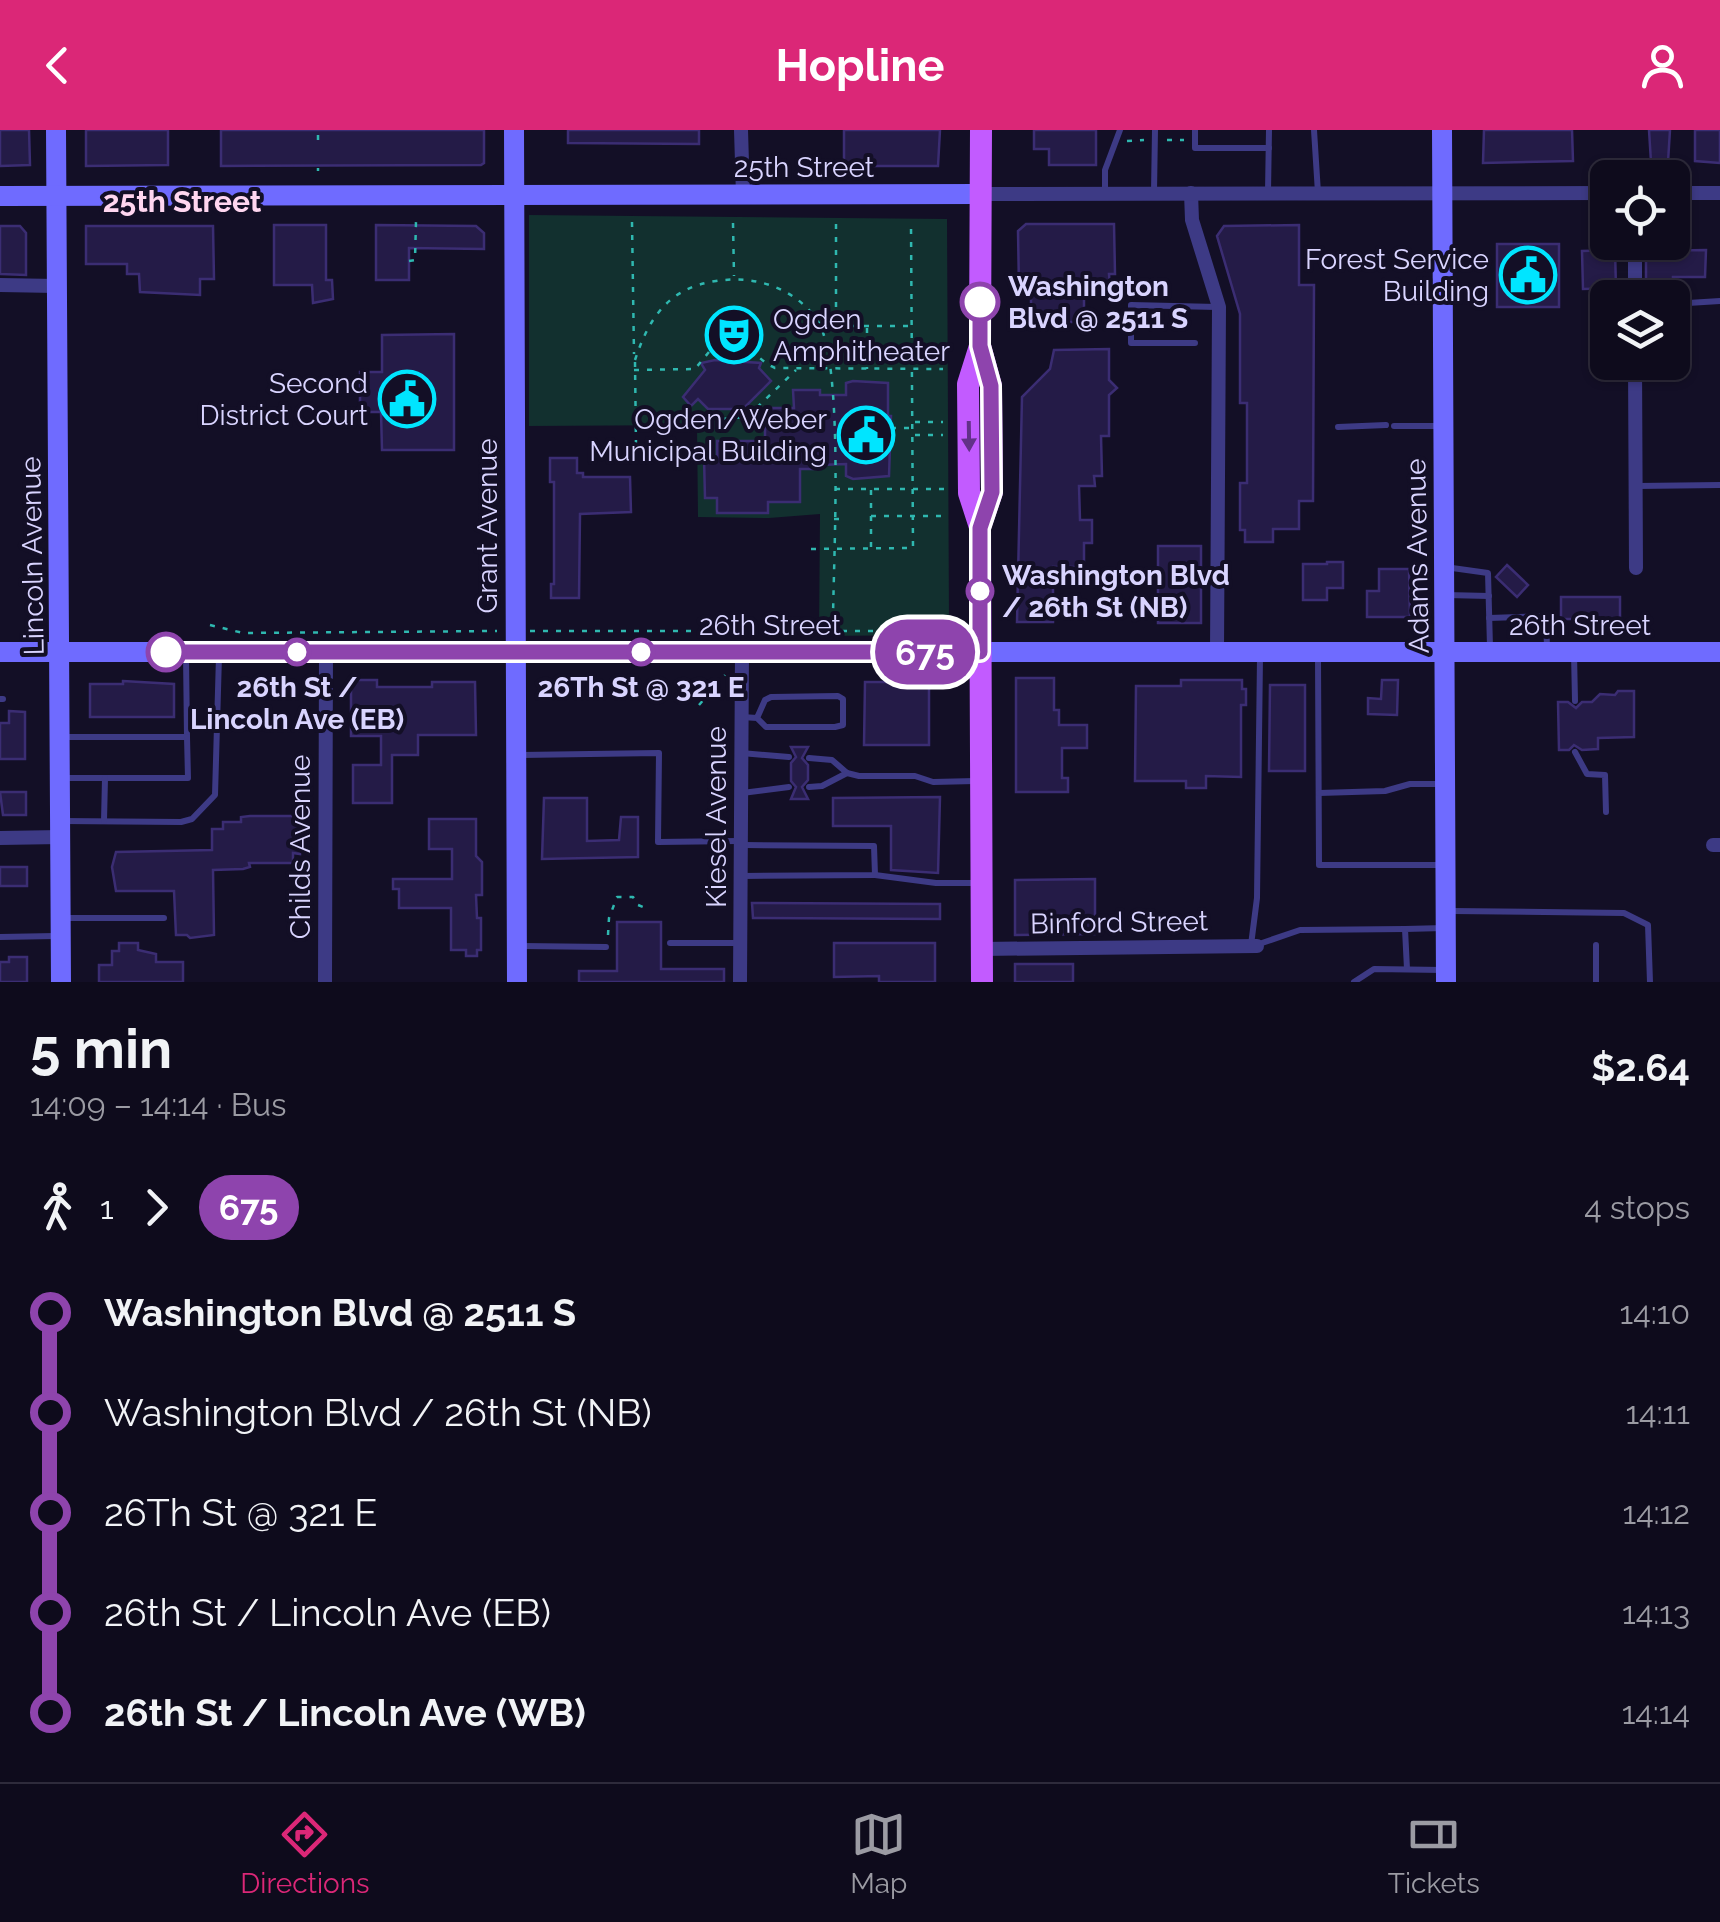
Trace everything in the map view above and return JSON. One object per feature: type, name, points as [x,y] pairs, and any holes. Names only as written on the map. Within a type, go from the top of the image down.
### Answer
[{"type":"main road","points":[[981,130],[980,346],[991,386],[992,477],[992,492],[980,528],[982,982]]},
{"type":"street","name":"Lincoln Avenue","points":[[56,130],[61,982]]},
{"type":"street","name":"Grant Avenue","points":[[514,130],[517,982]]},
{"type":"street","points":[[742,130],[743,195]]},
{"type":"street","name":"Adams Avenue","points":[[1442,130],[1446,976]]},
{"type":"street","points":[[1191,193],[1193,225],[1218,306],[1217,652]]},
{"type":"street","name":"25th Street","points":[[0,196],[1590,193]]},
{"type":"street","points":[[1690,193],[1720,193]]},
{"type":"street","points":[[0,286],[56,286]]},
{"type":"street","points":[[1636,380],[1636,568]]},
{"type":"street","name":"26th Street","points":[[0,652],[326,652],[514,642],[742,652],[1720,652]]},
{"type":"street","name":"Childs Avenue","points":[[325,982],[326,652]]},
{"type":"street","name":"Kiesel Avenue","points":[[740,982],[742,652]]},
{"type":"street","points":[[0,838],[61,829]]},
{"type":"street","name":"Binford Street","points":[[982,948],[1254,946]]},
{"type":"lane","points":[[1105,193],[1105,170],[1120,130]]},
{"type":"lane","points":[[1154,193],[1155,130]]},
{"type":"lane","points":[[1195,130],[1195,148],[1269,148]]},
{"type":"lane","points":[[1268,193],[1269,130]]},
{"type":"lane","points":[[1314,130],[1318,193]]},
{"type":"lane","points":[[1690,303],[1720,301]]},
{"type":"lane","points":[[1196,343],[1131,343],[1131,305],[1218,306]]},
{"type":"lane","points":[[1338,427],[1444,426]]},
{"type":"lane","points":[[1636,486],[1720,484]]},
{"type":"lane","points":[[1445,567],[1488,573],[1490,654]]},
{"type":"lane","points":[[1445,595],[1489,596]]},
{"type":"lane","points":[[1489,618],[1546,616],[1547,652]]},
{"type":"lane","points":[[61,778],[188,778],[186,652]]},
{"type":"lane","points":[[61,829],[104,822],[181,822],[192,818],[215,795],[219,652]]},
{"type":"lane","points":[[1260,652],[1254,946],[1300,930],[1406,929],[1446,920],[1624,912],[1648,925],[1650,982]]},
{"type":"lane","points":[[1318,652],[1319,865],[1446,865]]},
{"type":"lane","points":[[1574,652],[1575,701]]},
{"type":"lane","points":[[741,718],[758,718],[766,726],[835,727],[844,724],[843,699],[771,697],[765,700],[758,718]]},
{"type":"lane","points":[[61,737],[187,738]]},
{"type":"lane","points":[[1575,752],[1587,774],[1605,775],[1606,812]]},
{"type":"lane","points":[[515,755],[660,753],[658,842],[874,846],[875,874]]},
{"type":"lane","points":[[741,753],[789,757]]},
{"type":"lane","points":[[809,758],[832,760],[847,773]]},
{"type":"lane","points":[[809,787],[822,786],[847,773],[915,776],[936,782],[981,781]]},
{"type":"lane","points":[[104,822],[105,778]]},
{"type":"lane","points":[[1318,792],[1385,791],[1410,784],[1446,784]]},
{"type":"lane","points":[[741,793],[789,786]]},
{"type":"lane","points":[[740,876],[875,874],[982,883]]},
{"type":"lane","points":[[0,936],[164,918]]},
{"type":"lane","points":[[1406,929],[1407,969]]},
{"type":"lane","points":[[670,943],[740,943]]},
{"type":"lane","points":[[516,946],[606,947]]},
{"type":"lane","points":[[1596,946],[1596,982]]},
{"type":"lane","points":[[1354,982],[1368,970],[1407,969],[1446,976]]},
{"type":"path","points":[[318,130],[318,140]]},
{"type":"path","points":[[1116,141],[1184,140]]},
{"type":"path","points":[[410,261],[415,260],[416,221]]},
{"type":"path","points":[[632,222],[636,446]]},
{"type":"path","points":[[733,223],[734,278]]},
{"type":"path","points":[[836,224],[836,326],[913,326]]},
{"type":"path","points":[[811,549],[913,548],[912,224]]},
{"type":"path","points":[[634,360],[656,312],[679,293],[707,282],[734,278],[767,282],[796,298],[818,320],[828,344],[832,369],[833,623]]},
{"type":"path","points":[[866,327],[867,369]]},
{"type":"path","points":[[634,370],[694,369],[713,346],[732,340],[756,351],[775,368],[943,370]]},
{"type":"path","points":[[722,420],[748,417],[797,369]]},
{"type":"path","points":[[891,428],[943,422]]},
{"type":"path","points":[[913,434],[943,434]]},
{"type":"path","points":[[833,489],[944,489]]},
{"type":"path","points":[[871,489],[871,548]]},
{"type":"path","points":[[871,516],[944,516]]},
{"type":"path","points":[[833,519],[846,519]]},
{"type":"path","points":[[210,625],[243,633],[514,642],[944,631]]},
{"type":"path","points":[[700,704],[726,675]]},
{"type":"path","points":[[606,947],[609,918],[617,897],[633,896],[638,906],[644,907]]},
{"type":"green space","points":[[529,215],[947,219],[949,625],[940,635],[819,636],[820,514],[698,517],[697,425],[529,426]]},
{"type":"building","points":[[0,130],[29,130],[30,165],[0,166]]},
{"type":"building","points":[[86,130],[168,130],[168,165],[86,166]]},
{"type":"building","points":[[221,130],[484,130],[484,163],[221,166]]},
{"type":"building","points":[[568,130],[699,130],[699,144],[568,143]]},
{"type":"building","points":[[844,130],[940,130],[938,166],[844,166]]},
{"type":"building","points":[[1034,130],[1096,130],[1096,165],[1049,165],[1049,149],[1034,149]]},
{"type":"building","points":[[1484,130],[1572,130],[1573,161],[1483,163]]},
{"type":"building","points":[[1649,130],[1670,130],[1668,160],[1651,160]]},
{"type":"building","points":[[1695,130],[1720,130],[1720,163],[1695,161]]},
{"type":"building","points":[[1026,224],[1114,224],[1115,274],[1109,274],[1110,288],[1084,288],[1084,322],[1031,322],[1031,289],[1019,289],[1018,231]]},
{"type":"building","points":[[274,225],[326,225],[326,280],[332,280],[333,299],[313,303],[312,285],[274,285]]},
{"type":"building","points":[[376,225],[476,226],[484,233],[484,249],[409,248],[409,280],[376,280]]},
{"type":"building","points":[[1299,225],[1299,285],[1314,285],[1313,501],[1299,501],[1299,529],[1273,529],[1273,542],[1245,542],[1245,530],[1240,530],[1240,483],[1247,483],[1247,403],[1240,403],[1240,314],[1217,236],[1224,226]]},
{"type":"building","points":[[0,226],[20,226],[26,233],[26,275],[0,274]]},
{"type":"building","points":[[86,226],[213,226],[214,279],[200,279],[200,295],[140,292],[139,274],[127,274],[127,264],[86,264]]},
{"type":"building","name":"Forest Service Building","points":[[1497,244],[1559,244],[1559,307],[1497,307]]},
{"type":"building","points":[[1690,250],[1706,250],[1705,277],[1646,280],[1646,260],[1690,260]]},
{"type":"building","points":[[1582,251],[1590,251],[1590,260],[1615,260],[1616,280],[1590,280],[1590,289],[1583,289]]},
{"type":"building","name":"Second District Court","points":[[454,334],[454,450],[382,450],[381,412],[360,412],[360,372],[382,372],[382,335]]},
{"type":"building","points":[[1109,349],[1109,380],[1117,388],[1109,395],[1109,436],[1101,436],[1102,476],[1094,476],[1095,486],[1079,486],[1080,520],[1092,520],[1092,543],[1084,543],[1084,567],[1053,567],[1053,622],[1017,622],[1022,397],[1050,369],[1054,350]]},
{"type":"building","points":[[701,363],[761,363],[759,368],[771,381],[743,409],[708,409],[698,399],[691,406],[683,397],[705,370]]},
{"type":"building","points":[[846,383],[888,383],[889,476],[853,479],[846,476],[846,464],[800,469],[800,502],[768,502],[768,513],[717,513],[717,498],[705,498],[704,457],[717,457],[717,441],[765,441],[765,408],[794,408],[793,390],[846,395]]},
{"type":"building","points":[[550,458],[577,458],[577,473],[583,473],[583,477],[630,477],[631,512],[580,514],[579,598],[551,598],[554,482],[550,482]]},
{"type":"building","points":[[1158,546],[1201,546],[1201,623],[1158,623]]},
{"type":"building","points":[[1343,562],[1343,588],[1327,588],[1327,600],[1303,600],[1303,564]]},
{"type":"building","points":[[1507,565],[1528,585],[1517,597],[1496,577]]},
{"type":"building","points":[[1379,569],[1409,569],[1410,617],[1367,617],[1367,591],[1379,591]]},
{"type":"building","points":[[1561,597],[1620,597],[1620,619],[1561,619]]},
{"type":"building","points":[[1016,678],[1054,678],[1054,710],[1059,710],[1059,725],[1087,725],[1087,748],[1062,748],[1062,778],[1068,778],[1068,792],[1016,792]]},
{"type":"building","points":[[351,680],[377,680],[377,687],[475,682],[476,735],[418,735],[418,755],[392,755],[392,803],[353,803],[353,765],[381,765],[381,736],[351,736]]},
{"type":"building","points":[[1181,680],[1242,680],[1246,705],[1241,705],[1241,777],[1206,776],[1206,788],[1186,788],[1186,781],[1135,781],[1136,686],[1181,686]]},
{"type":"building","points":[[1382,680],[1398,680],[1397,715],[1368,714],[1368,698],[1381,699]]},
{"type":"building","points":[[865,682],[929,682],[929,745],[864,745]]},
{"type":"building","points":[[90,684],[174,684],[174,717],[90,717]]},
{"type":"building","points":[[1270,685],[1305,685],[1305,771],[1269,771]]},
{"type":"building","points":[[1618,691],[1634,691],[1634,737],[1598,738],[1598,749],[1582,750],[1574,745],[1569,750],[1559,750],[1558,702],[1568,702],[1576,708],[1600,694],[1615,695]]},
{"type":"building","points":[[9,711],[25,712],[25,759],[0,759],[0,723],[9,723]]},
{"type":"building","points":[[791,747],[808,747],[802,758],[808,765],[808,780],[802,787],[808,799],[791,799],[796,787],[791,781],[791,763],[796,757]]},
{"type":"building","points":[[0,792],[26,792],[26,815],[3,815]]},
{"type":"building","points":[[940,797],[938,873],[891,870],[891,826],[833,826],[833,798]]},
{"type":"building","points":[[544,798],[587,798],[587,841],[619,840],[621,817],[638,817],[638,857],[542,859]]},
{"type":"building","points":[[300,816],[300,854],[293,853],[293,863],[249,863],[250,867],[243,869],[213,870],[214,935],[176,935],[174,891],[116,891],[112,867],[116,852],[212,850],[212,829],[223,829],[223,822],[241,822],[241,817]]},
{"type":"building","points":[[429,819],[476,819],[476,856],[482,862],[482,895],[476,895],[477,918],[481,918],[481,950],[477,950],[477,956],[466,956],[466,950],[451,950],[451,908],[399,908],[399,889],[393,889],[393,879],[452,879],[452,849],[429,849]]},
{"type":"building","points":[[0,867],[27,867],[27,886],[0,886]]},
{"type":"building","points":[[1095,879],[1095,934],[1015,935],[1015,880]]},
{"type":"building","points":[[752,903],[940,904],[940,919],[753,918]]},
{"type":"building","points":[[617,922],[661,922],[661,969],[724,969],[724,982],[579,982],[579,971],[617,971]]},
{"type":"building","points":[[119,943],[138,943],[138,950],[156,954],[156,962],[183,962],[183,982],[99,982],[99,965],[112,965],[112,951],[119,951]]},
{"type":"building","points":[[834,943],[935,943],[935,982],[879,982],[879,976],[834,977]]},
{"type":"building","points":[[9,957],[27,957],[27,982],[0,982],[0,962],[9,962]]},
{"type":"building","points":[[1015,964],[1073,964],[1073,982],[1015,982]]},
{"type":"bus line","name":"675","points":[[166,652],[980,652],[980,528],[992,492],[991,386],[980,346],[980,302]]},
{"type":"place","name":"Forest Service Building","points":[[1528,275]]},
{"type":"place","name":"Washington Blvd @ 2511 S","points":[[980,302]]},
{"type":"place","name":"Ogden Amphitheater","points":[[734,335]]},
{"type":"place","name":"Second District Court","points":[[407,399]]},
{"type":"place","name":"Ogden/Weber Municipal Building","points":[[866,435]]},
{"type":"place","name":"Washington Blvd / 26th St (NB)","points":[[980,591]]},
{"type":"place","name":"26th St / Lincoln Ave (EB)","points":[[297,652]]},
{"type":"place","name":"26Th St @ 321 E","points":[[641,652]]},
{"type":"district","name":"25th Street","points":[[182,202]]}]
